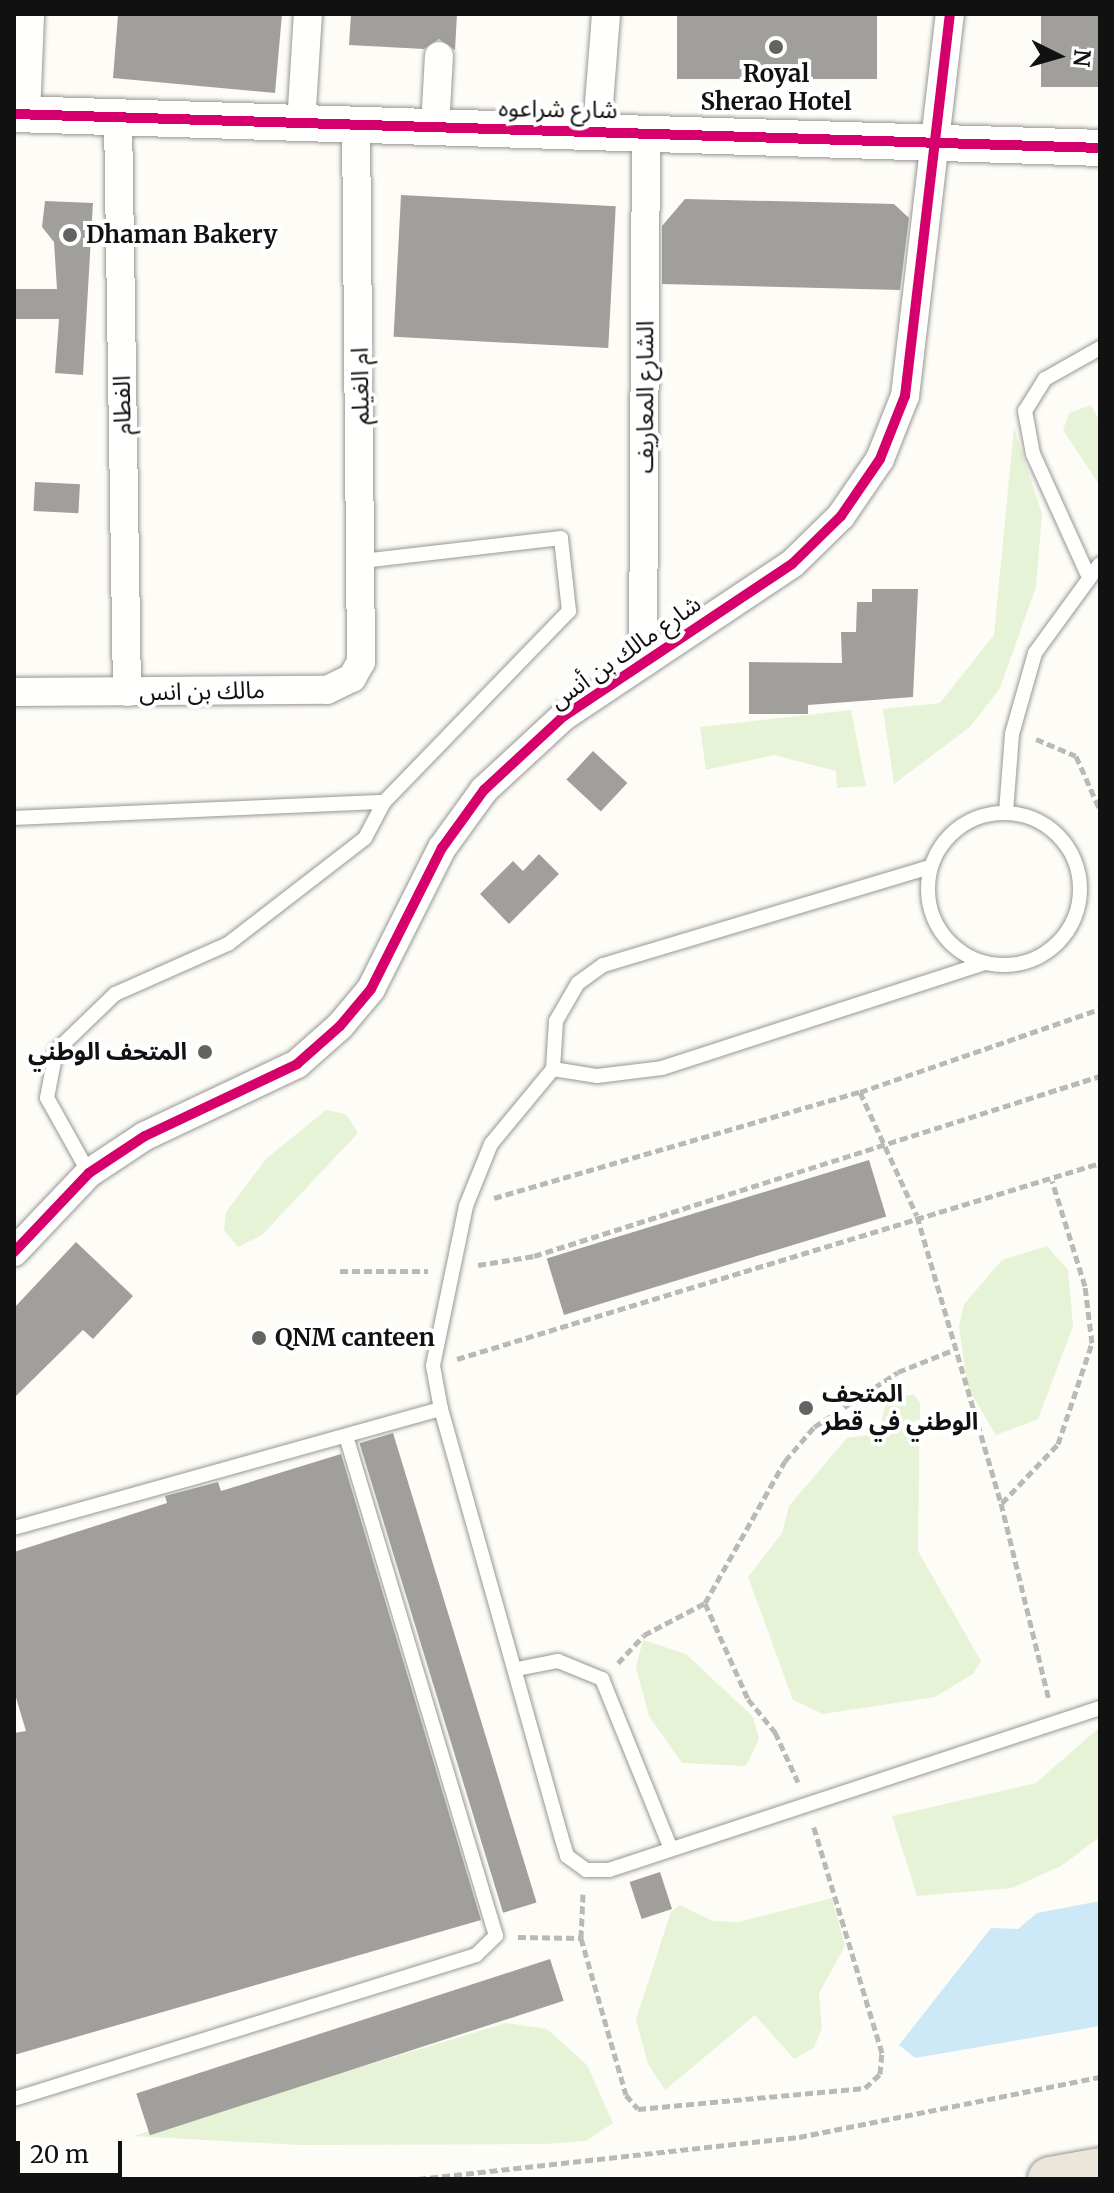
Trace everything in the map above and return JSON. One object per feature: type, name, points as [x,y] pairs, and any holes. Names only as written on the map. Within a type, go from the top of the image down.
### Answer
[{"type":"highway","points":[[1052,2179],[1100,2170]]},
{"type":"street","points":[[20,114],[30,14]]},
{"type":"street","points":[[301,124],[308,14]]},
{"type":"street","points":[[597,129],[606,14]]},
{"type":"street","name":"شارع مالك بن أنس","points":[[14,1252],[89,1173],[145,1136],[297,1064],[340,1026],[371,989],[442,848],[484,790],[564,716],[792,564],[841,516],[880,459],[905,396],[940,139],[950,14]]},
{"type":"street","points":[[435,127],[439,56]]},
{"type":"street","name":"شارع شراعوه","points":[[20,114],[356,126],[940,139],[1100,148]]},
{"type":"street","name":"الفطام","points":[[118,118],[127,692]]},
{"type":"street","name":"ام الغيلم","points":[[356,126],[363,645]]},
{"type":"street","name":"الشارع المعاريف","points":[[643,663],[646,132]]},
{"type":"street","name":"مالك بن انس","points":[[14,692],[327,690],[352,678],[363,645]]},
{"type":"street","points":[[1052,2179],[1100,2161]]},
{"type":"lane","points":[[1087,573],[1033,454],[1025,411],[1045,379],[1100,348]]},
{"type":"lane","points":[[89,1173],[47,1098],[56,1051],[115,994],[228,944],[365,838],[384,802],[569,611],[565,543],[555,537],[362,561]]},
{"type":"lane","points":[[1006,812],[1012,734],[1035,653],[1087,573],[1100,564]]},
{"type":"lane","points":[[14,818],[384,802]]},
{"type":"lane","points":[[930,867],[936,926],[965,955],[985,963],[1016,965],[1047,953],[1074,920],[1080,900],[1077,868],[1063,839],[1047,825],[1006,812],[968,821],[930,867],[603,965],[578,983],[556,1021],[553,1069],[491,1144],[466,1206],[448,1270],[433,1366],[441,1409],[517,1669],[564,1846],[586,1870],[609,1870],[1100,1708]]},
{"type":"lane","points":[[553,1069],[597,1076],[662,1068],[985,963]]},
{"type":"lane","points":[[14,1528],[441,1409]]},
{"type":"lane","points":[[14,2099],[476,1955],[496,1936],[346,1436]]},
{"type":"lane","points":[[517,1669],[558,1661],[602,1679],[671,1849]]},
{"type":"path","points":[[1012,734],[1057,743],[1076,756],[1100,810]]},
{"type":"path","points":[[466,1206],[860,1092],[1100,1009]]},
{"type":"path","points":[[340,1271],[448,1270],[534,1256],[882,1140],[1100,1076]]},
{"type":"path","points":[[860,1092],[917,1216],[953,1350],[1001,1503],[1055,1724]]},
{"type":"path","points":[[433,1366],[917,1216],[1052,1181],[1100,1163]]},
{"type":"path","points":[[1001,1503],[1058,1444],[1092,1343],[1085,1286],[1052,1181]]},
{"type":"path","points":[[602,1679],[644,1635],[705,1603],[785,1461],[814,1427],[898,1372],[953,1350]]},
{"type":"path","points":[[586,1870],[581,1938],[626,2095],[638,2109],[865,2088],[880,2074],[882,2053],[807,1806],[705,1603]]},
{"type":"path","points":[[496,1936],[581,1938]]},
{"type":"path","points":[[418,2179],[799,2137],[1100,2077]]},
{"type":"green space","points":[[1091,405],[1100,421],[1100,486],[1063,430],[1069,413]]},
{"type":"green space","points":[[1014,428],[1042,514],[1036,587],[1000,688],[971,726],[894,784],[883,709],[940,703],[994,635]]},
{"type":"green space","points":[[851,710],[866,786],[837,788],[836,771],[774,755],[706,770],[700,727]]},
{"type":"green space","points":[[326,1110],[346,1114],[358,1133],[262,1235],[238,1247],[224,1230],[226,1212],[266,1159]]},
{"type":"green space","points":[[1047,1246],[1068,1270],[1073,1326],[1038,1419],[996,1435],[968,1388],[959,1327],[964,1304],[1002,1260]]},
{"type":"green space","points":[[899,1395],[914,1395],[920,1403],[918,1551],[981,1661],[973,1674],[935,1697],[823,1714],[793,1700],[748,1577],[782,1533],[789,1506],[847,1438],[879,1434],[886,1402]]},
{"type":"green space","points":[[643,1640],[686,1654],[753,1717],[759,1739],[746,1766],[682,1763],[649,1716],[636,1667]]},
{"type":"green space","points":[[1100,1727],[1100,1837],[1061,1866],[1012,1888],[917,1896],[892,1816],[1036,1783]]},
{"type":"green space","points":[[832,1898],[845,1946],[819,1993],[822,2028],[814,2048],[794,2059],[755,2015],[665,2090],[648,2064],[636,2019],[671,1912],[680,1905],[713,1921],[739,1922]]},
{"type":"green space","points":[[506,2023],[547,2029],[587,2065],[613,2123],[586,2141],[545,2144],[300,2145],[133,2136]]},
{"type":"water","points":[[1100,1901],[1100,2026],[915,2058],[899,2045],[991,1928],[1018,1929],[1037,1913]]},
{"type":"building","points":[[282,14],[275,93],[113,78],[118,15]]},
{"type":"building","points":[[351,14],[457,14],[455,50],[439,39],[424,49],[349,45]]},
{"type":"building","name":"Royal Sherao Hotel","points":[[677,14],[877,14],[877,79],[677,79]]},
{"type":"building","points":[[1041,14],[1100,14],[1100,87],[1041,87]]},
{"type":"building","points":[[401,195],[616,206],[608,348],[394,337]]},
{"type":"building","points":[[685,199],[894,204],[909,218],[900,290],[662,284],[662,226]]},
{"type":"building","points":[[45,201],[93,203],[83,375],[55,373],[59,319],[14,319],[14,289],[57,289],[54,242],[42,227]]},
{"type":"building","points":[[35,482],[80,484],[78,513],[33,511]]},
{"type":"building","points":[[872,589],[918,589],[913,697],[808,705],[808,714],[749,714],[749,662],[842,663],[841,632],[856,632],[857,602],[872,602]]},
{"type":"building","points":[[593,751],[627,783],[601,812],[566,780]]},
{"type":"building","points":[[539,854],[559,874],[509,924],[480,894],[513,861],[523,871]]},
{"type":"building","points":[[869,1160],[886,1216],[564,1315],[547,1259]]},
{"type":"building","points":[[76,1242],[133,1296],[93,1339],[83,1330],[14,1398],[14,1308]]},
{"type":"building","points":[[393,1433],[537,1903],[503,1913],[360,1443]]},
{"type":"building","points":[[341,1454],[481,1920],[14,2055],[14,1733],[26,1731],[14,1691],[14,1552],[167,1503],[165,1496],[218,1482],[221,1491]]},
{"type":"building","points":[[660,1872],[672,1909],[642,1919],[630,1882]]},
{"type":"building","points":[[550,1959],[564,2001],[150,2135],[136,2093]]},
{"type":"cycle path","points":[[14,1252],[89,1173],[145,1136],[297,1064],[340,1026],[371,989],[442,848],[484,790],[564,716],[792,564],[841,516],[880,459],[905,396],[950,14]]},
{"type":"cycle path","points":[[14,114],[1100,148]]},
{"type":"place","name":"Royal Sherao Hotel","points":[[776,47]]},
{"type":"place","name":"Dhaman Bakery","points":[[70,235]]},
{"type":"place","name":"المتحف الوطني","points":[[205,1052]]},
{"type":"place","name":"QNM canteen","points":[[259,1338]]},
{"type":"place","name":"المتحف الوطني في قطر","points":[[806,1408]]}]
